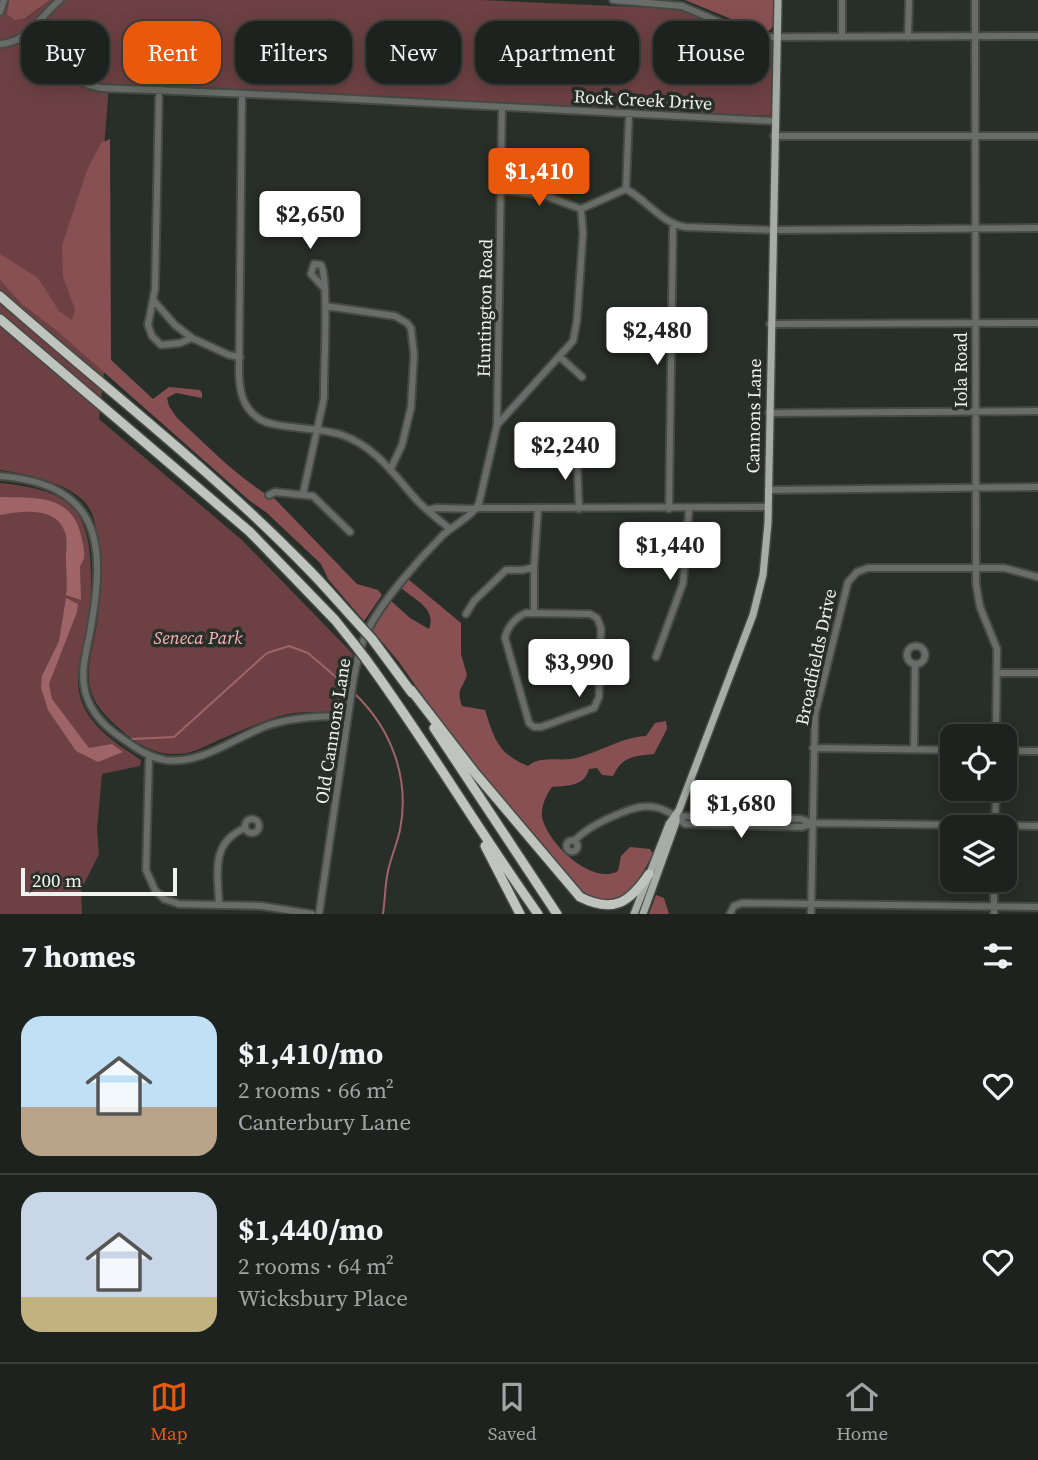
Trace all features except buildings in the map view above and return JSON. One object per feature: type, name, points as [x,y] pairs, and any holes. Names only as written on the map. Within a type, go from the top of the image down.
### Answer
[{"type":"highway","points":[[0,296],[112,391],[308,569],[372,639],[475,773],[595,914]]},
{"type":"highway","points":[[0,319],[250,531],[327,611],[400,705],[459,799],[538,914]]},
{"type":"highway","points":[[411,690],[447,750],[556,914]]},
{"type":"highway","points":[[459,799],[520,914]]},
{"type":"highway","points":[[580,897],[593,905],[614,908],[633,897],[651,873]]},
{"type":"main road","name":"Cannons Lane","points":[[634,914],[671,820],[676,816],[753,615],[765,558],[769,490],[778,0]]},
{"type":"main road","name":"Cannons Lane","points":[[643,914],[651,873]]},
{"type":"street","points":[[0,12],[4,0]]},
{"type":"street","points":[[40,21],[60,0]]},
{"type":"street","points":[[612,0],[682,6],[748,34],[777,38],[1038,36]]},
{"type":"street","points":[[842,0],[842,37]]},
{"type":"street","points":[[908,37],[909,0]]},
{"type":"street","name":"Iola Road","points":[[975,0],[976,568],[978,599],[996,643],[996,724]]},
{"type":"street","points":[[0,44],[21,38]]},
{"type":"street","name":"Rock Creek Drive","points":[[86,84],[101,89],[775,121]]},
{"type":"street","points":[[159,90],[154,301],[148,325],[156,342],[165,346],[192,338]]},
{"type":"street","points":[[242,94],[240,387],[244,402],[254,415],[268,424],[318,428],[359,443],[391,468],[416,499],[450,529]]},
{"type":"street","name":"Huntington Road","points":[[476,509],[497,425],[502,107]]},
{"type":"street","points":[[626,189],[629,113]]},
{"type":"street","points":[[774,136],[1038,136]]},
{"type":"street","points":[[501,190],[543,195],[581,209],[626,189]]},
{"type":"street","points":[[626,189],[673,226],[772,230],[1038,228]]},
{"type":"street","points":[[497,425],[573,341],[583,233],[581,209]]},
{"type":"street","points":[[669,509],[673,226]]},
{"type":"street","points":[[303,494],[324,398],[325,289]]},
{"type":"street","points":[[154,301],[175,325],[192,338],[240,357]]},
{"type":"street","points":[[325,306],[395,316],[411,328],[414,355],[411,407],[402,445],[391,468]]},
{"type":"street","points":[[770,324],[1038,323]]},
{"type":"street","points":[[561,357],[582,377]]},
{"type":"street","points":[[769,414],[1038,411]]},
{"type":"street","points":[[577,455],[579,509]]},
{"type":"street","points":[[0,477],[28,480],[58,489],[78,505],[89,522],[94,545],[95,590],[83,672],[84,685],[94,712],[117,735],[146,754],[166,760],[187,760],[253,731],[281,722],[302,718],[348,716]]},
{"type":"street","points":[[769,490],[1038,487]]},
{"type":"street","points":[[269,495],[275,492],[313,496],[350,532]]},
{"type":"street","points":[[428,510],[768,507]]},
{"type":"street","name":"Old Cannons Lane","points":[[319,914],[360,649],[369,628],[386,602],[450,529],[476,509]]},
{"type":"street","points":[[534,613],[538,509]]},
{"type":"street","points":[[656,657],[683,583],[689,509]]},
{"type":"street","points":[[466,614],[474,601],[506,570],[523,570],[534,566]]},
{"type":"street","name":"Broadfields Drive","points":[[811,914],[813,748],[817,704],[845,588],[853,576],[868,568],[976,568]]},
{"type":"street","points":[[976,568],[1010,569],[1038,578]]},
{"type":"street","points":[[534,613],[590,614],[597,618],[601,628],[597,706],[538,727],[531,726],[527,720],[505,638],[519,617],[534,613]]},
{"type":"street","points":[[914,749],[915,664]]},
{"type":"street","points":[[997,673],[1038,673]]},
{"type":"street","points":[[813,748],[940,750]]},
{"type":"street","points":[[1017,751],[1038,751]]},
{"type":"street","points":[[146,754],[145,861],[151,885],[160,896],[187,905],[262,906],[312,914]]},
{"type":"street","points":[[574,841],[584,831],[633,807],[657,808],[676,816],[723,822],[801,819],[812,823],[940,826]]},
{"type":"street","points":[[1017,826],[1038,826]]},
{"type":"street","points":[[219,905],[219,858],[222,846],[230,836],[245,828]]},
{"type":"street","points":[[994,892],[994,910]]},
{"type":"street","points":[[730,914],[732,908],[740,903],[994,910],[1038,907]]},
{"type":"green space","name":"Seneca Park","points":[[0,0],[9,0],[7,14],[27,18],[50,0],[480,0],[679,9],[711,21],[653,21],[653,84],[769,84],[769,42],[773,42],[771,116],[109,85],[103,161],[104,373],[99,419],[242,540],[353,654],[343,711],[287,714],[182,754],[153,750],[132,739],[106,716],[91,693],[89,669],[100,595],[98,540],[92,514],[80,497],[59,485],[0,470]]},
{"type":"green space","points":[[0,483],[42,490],[58,496],[79,516],[90,550],[91,574],[89,614],[78,675],[80,695],[88,714],[100,729],[141,760],[140,766],[102,774],[97,829],[99,854],[81,890],[82,914],[0,914]]},
{"type":"shaded area","points":[[9,0],[50,0],[26,18],[15,20],[7,14]]},
{"type":"shaded area","points":[[685,0],[774,0],[774,25],[769,31],[769,21],[736,21]]},
{"type":"shaded area","points":[[110,139],[111,360],[153,399],[169,387],[200,390],[202,398],[176,393],[167,398],[177,418],[236,472],[275,499],[357,584],[378,590],[382,595],[364,621],[328,579],[321,564],[267,513],[55,329],[23,305],[0,280],[0,254],[38,278],[59,311],[72,320],[75,309],[63,277],[62,245],[87,170],[101,143]]},
{"type":"shaded area","points":[[0,497],[50,501],[69,512],[76,522],[84,549],[80,567],[81,600],[66,595],[66,538],[59,522],[53,517],[36,512],[0,515]]},
{"type":"shaded area","points":[[408,579],[461,623],[461,654],[467,675],[460,693],[462,706],[485,710],[499,744],[518,761],[528,766],[545,760],[576,758],[628,739],[646,736],[655,723],[666,721],[667,729],[654,754],[625,761],[613,776],[602,775],[597,768],[589,769],[579,782],[552,787],[543,805],[542,817],[552,839],[572,859],[596,873],[618,871],[621,856],[630,847],[650,849],[653,854],[647,866],[626,893],[607,899],[581,891],[461,750],[399,662],[372,630],[391,601],[410,618],[429,629],[431,622],[427,610],[401,588]]},
{"type":"shaded area","points":[[66,598],[78,604],[77,612],[49,684],[52,699],[89,748],[112,744],[123,752],[98,762],[76,751],[48,710],[41,688],[42,676],[59,641]]},
{"type":"shaded area","points":[[656,895],[664,898],[669,914],[649,914]]},
{"type":"waterway","points":[[128,741],[174,737],[267,653],[289,646],[308,653],[350,689]]},
{"type":"waterway","points":[[354,693],[379,722],[395,756],[400,774],[400,830],[388,871],[383,914]]}]
